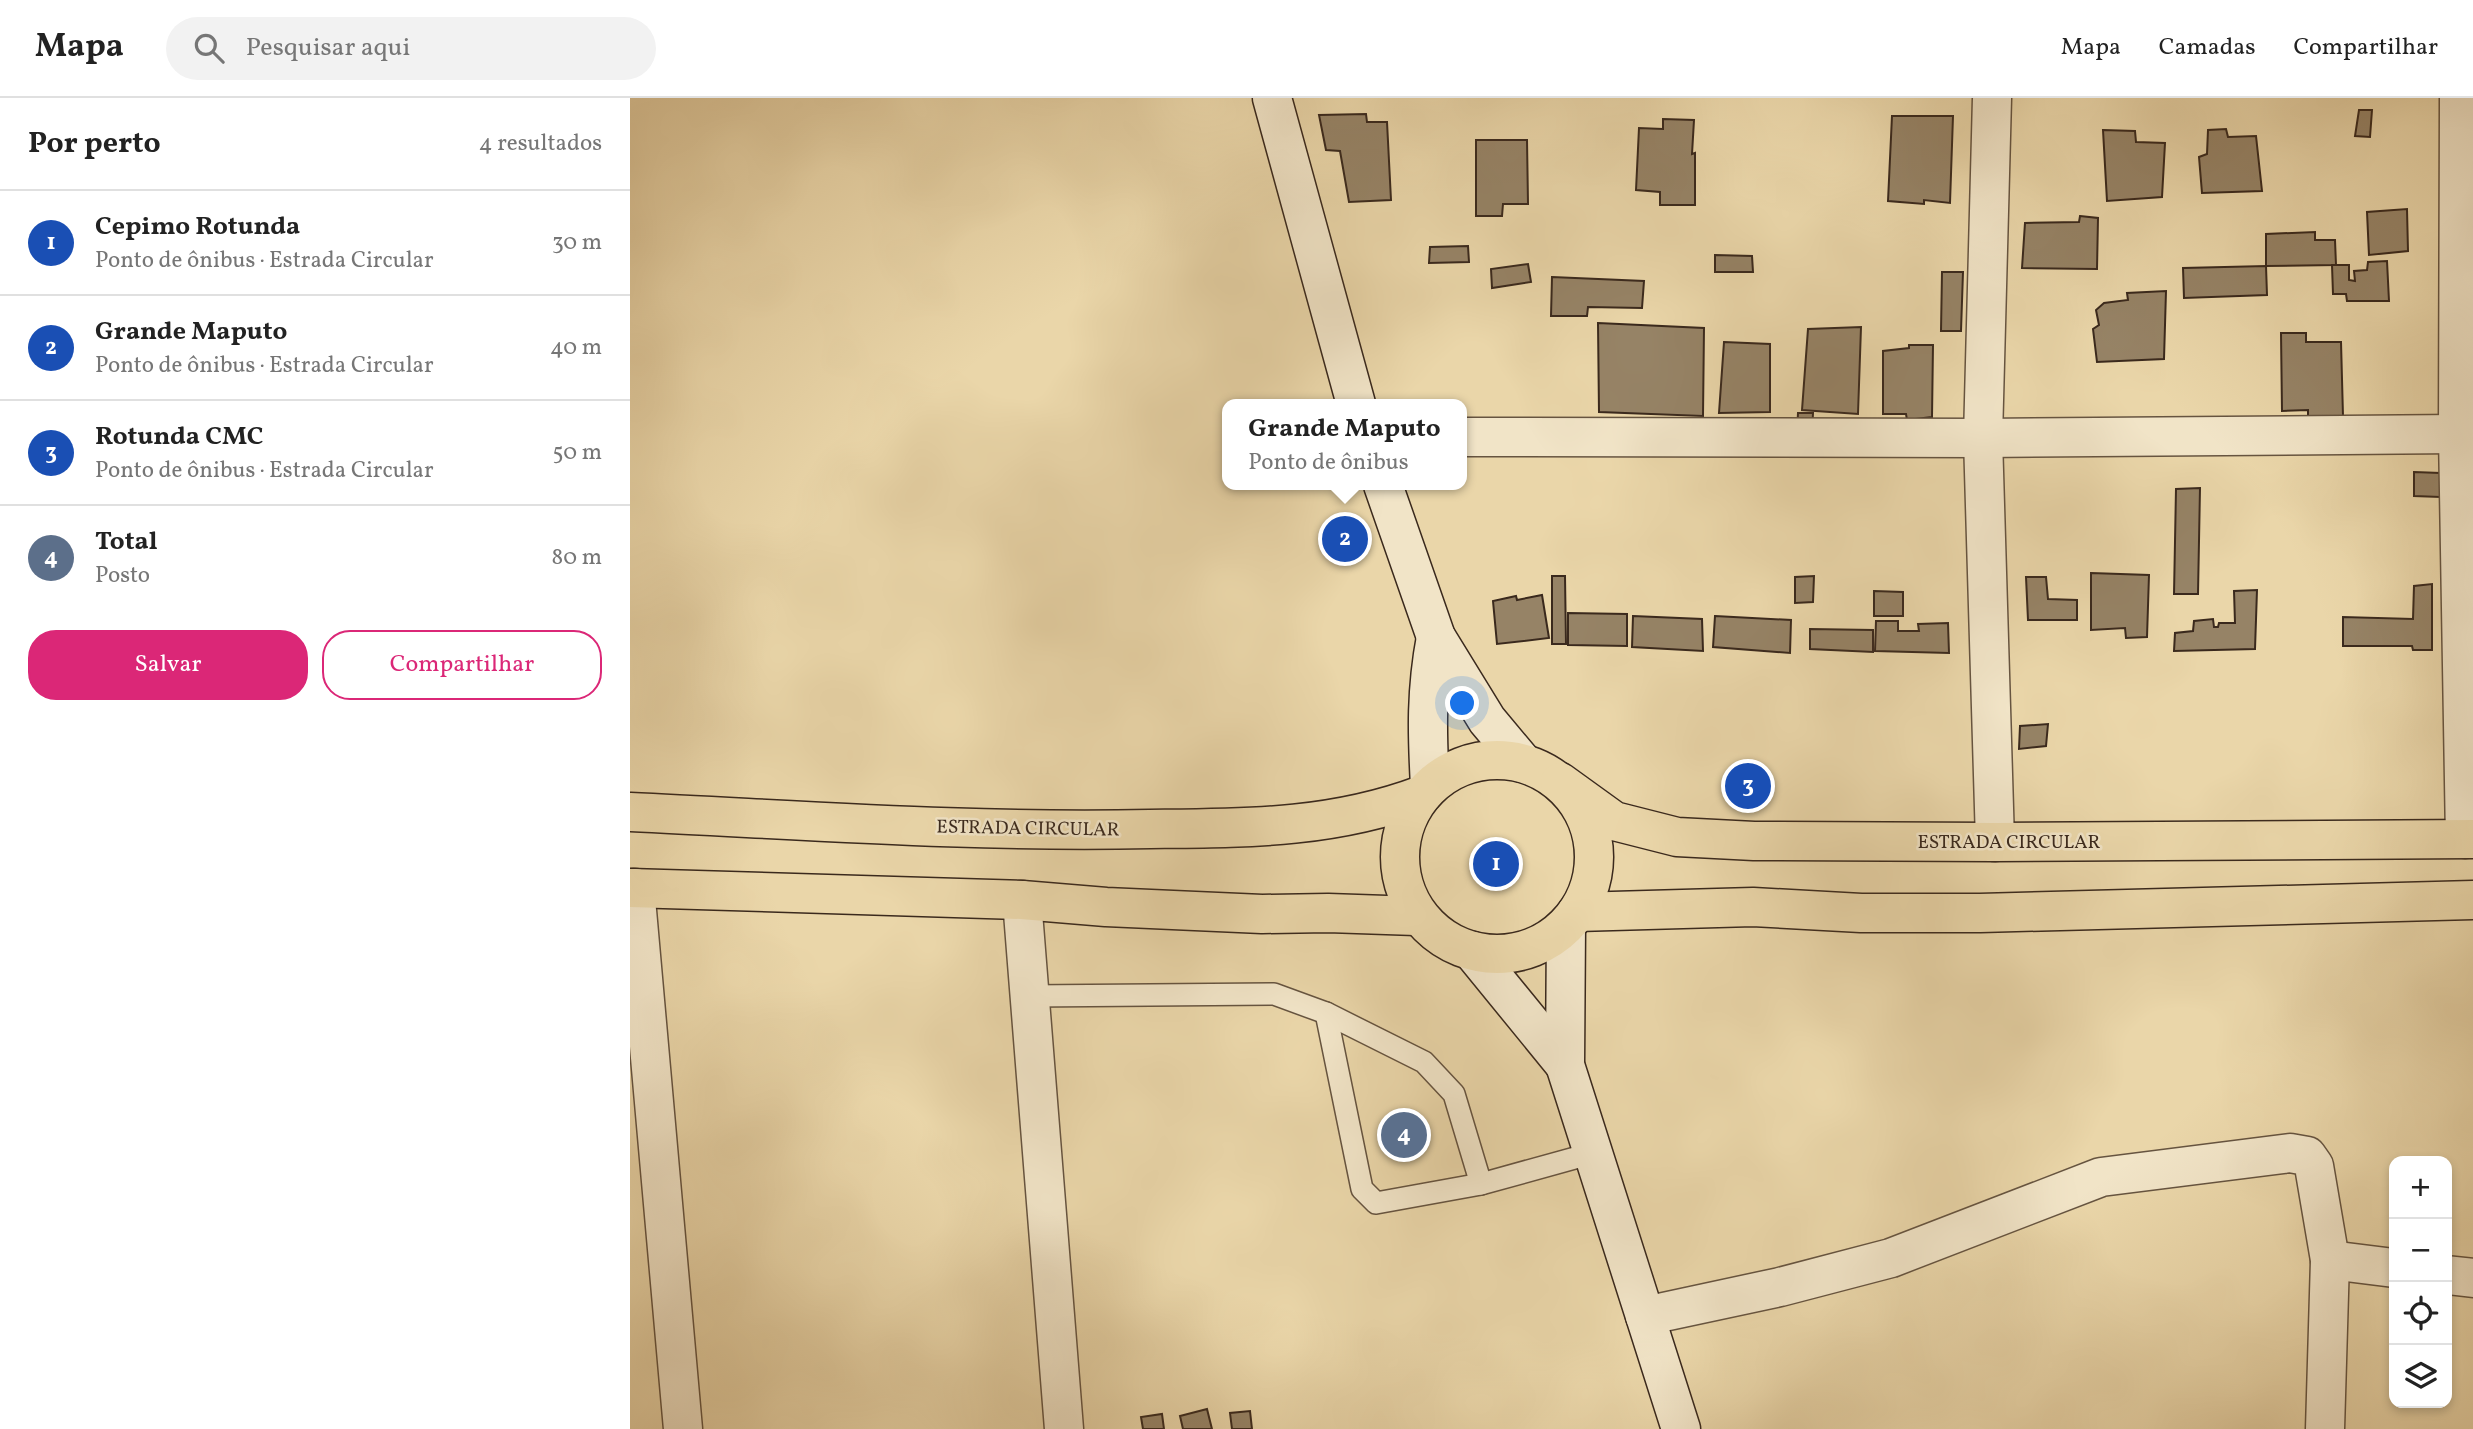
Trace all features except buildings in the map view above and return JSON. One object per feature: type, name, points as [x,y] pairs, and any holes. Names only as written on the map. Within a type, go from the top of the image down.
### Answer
[{"type":"main road","points":[[1498,759],[1523,763],[1560,782],[1583,810],[1594,844],[1592,879],[1571,919],[1538,945],[1506,953],[1472,951],[1450,943],[1416,916],[1400,871],[1402,831],[1426,790],[1450,771],[1473,762],[1498,759]]},
{"type":"main road","name":"ESTRADA CIRCULAR","points":[[1560,782],[1614,821],[1676,837],[1754,841],[1995,842],[2469,839]]},
{"type":"main road","name":"ESTRADA CIRCULAR","points":[[630,812],[1060,831],[1262,827],[1352,816],[1426,790]]},
{"type":"main road","points":[[633,888],[1021,900],[1262,914],[1416,916]]},
{"type":"main road","points":[[1571,919],[1753,907],[1861,913],[1980,914],[2473,900]]},
{"type":"street","points":[[1272,98],[1355,399]]},
{"type":"street","points":[[1992,98],[1983,438],[1995,842]]},
{"type":"street","points":[[2459,98],[2458,434],[2469,839]]},
{"type":"street","points":[[1467,437],[1983,438],[2458,434]]},
{"type":"street","points":[[1385,490],[1436,637],[1487,720],[1523,763]]},
{"type":"street","points":[[1426,790],[1428,678],[1436,637]]},
{"type":"street","points":[[633,888],[684,1429]]},
{"type":"street","points":[[1021,900],[1064,1429]]},
{"type":"street","points":[[1571,919],[1565,1065],[1681,1429]]},
{"type":"street","points":[[1472,951],[1565,1065]]},
{"type":"street","points":[[1646,1316],[1780,1287],[1891,1258],[2101,1177],[2290,1153],[2307,1156],[2314,1166],[2330,1260],[2325,1429]]},
{"type":"street","points":[[2330,1260],[2389,1267]]},
{"type":"street","points":[[2452,1276],[2473,1278]]},
{"type":"lane","points":[[1029,996],[1275,995],[1326,1013],[1424,1062],[1454,1094],[1481,1184]]},
{"type":"lane","points":[[1326,1013],[1362,1189],[1376,1203],[1481,1184],[1594,1153]]},
{"type":"place","name":"Grande Maputo","points":[[1345,539]]},
{"type":"place","name":"Rotunda CMC","points":[[1748,786]]},
{"type":"place","name":"Cepimo Rotunda","points":[[1496,864]]},
{"type":"place","name":"Total","points":[[1404,1135]]}]
